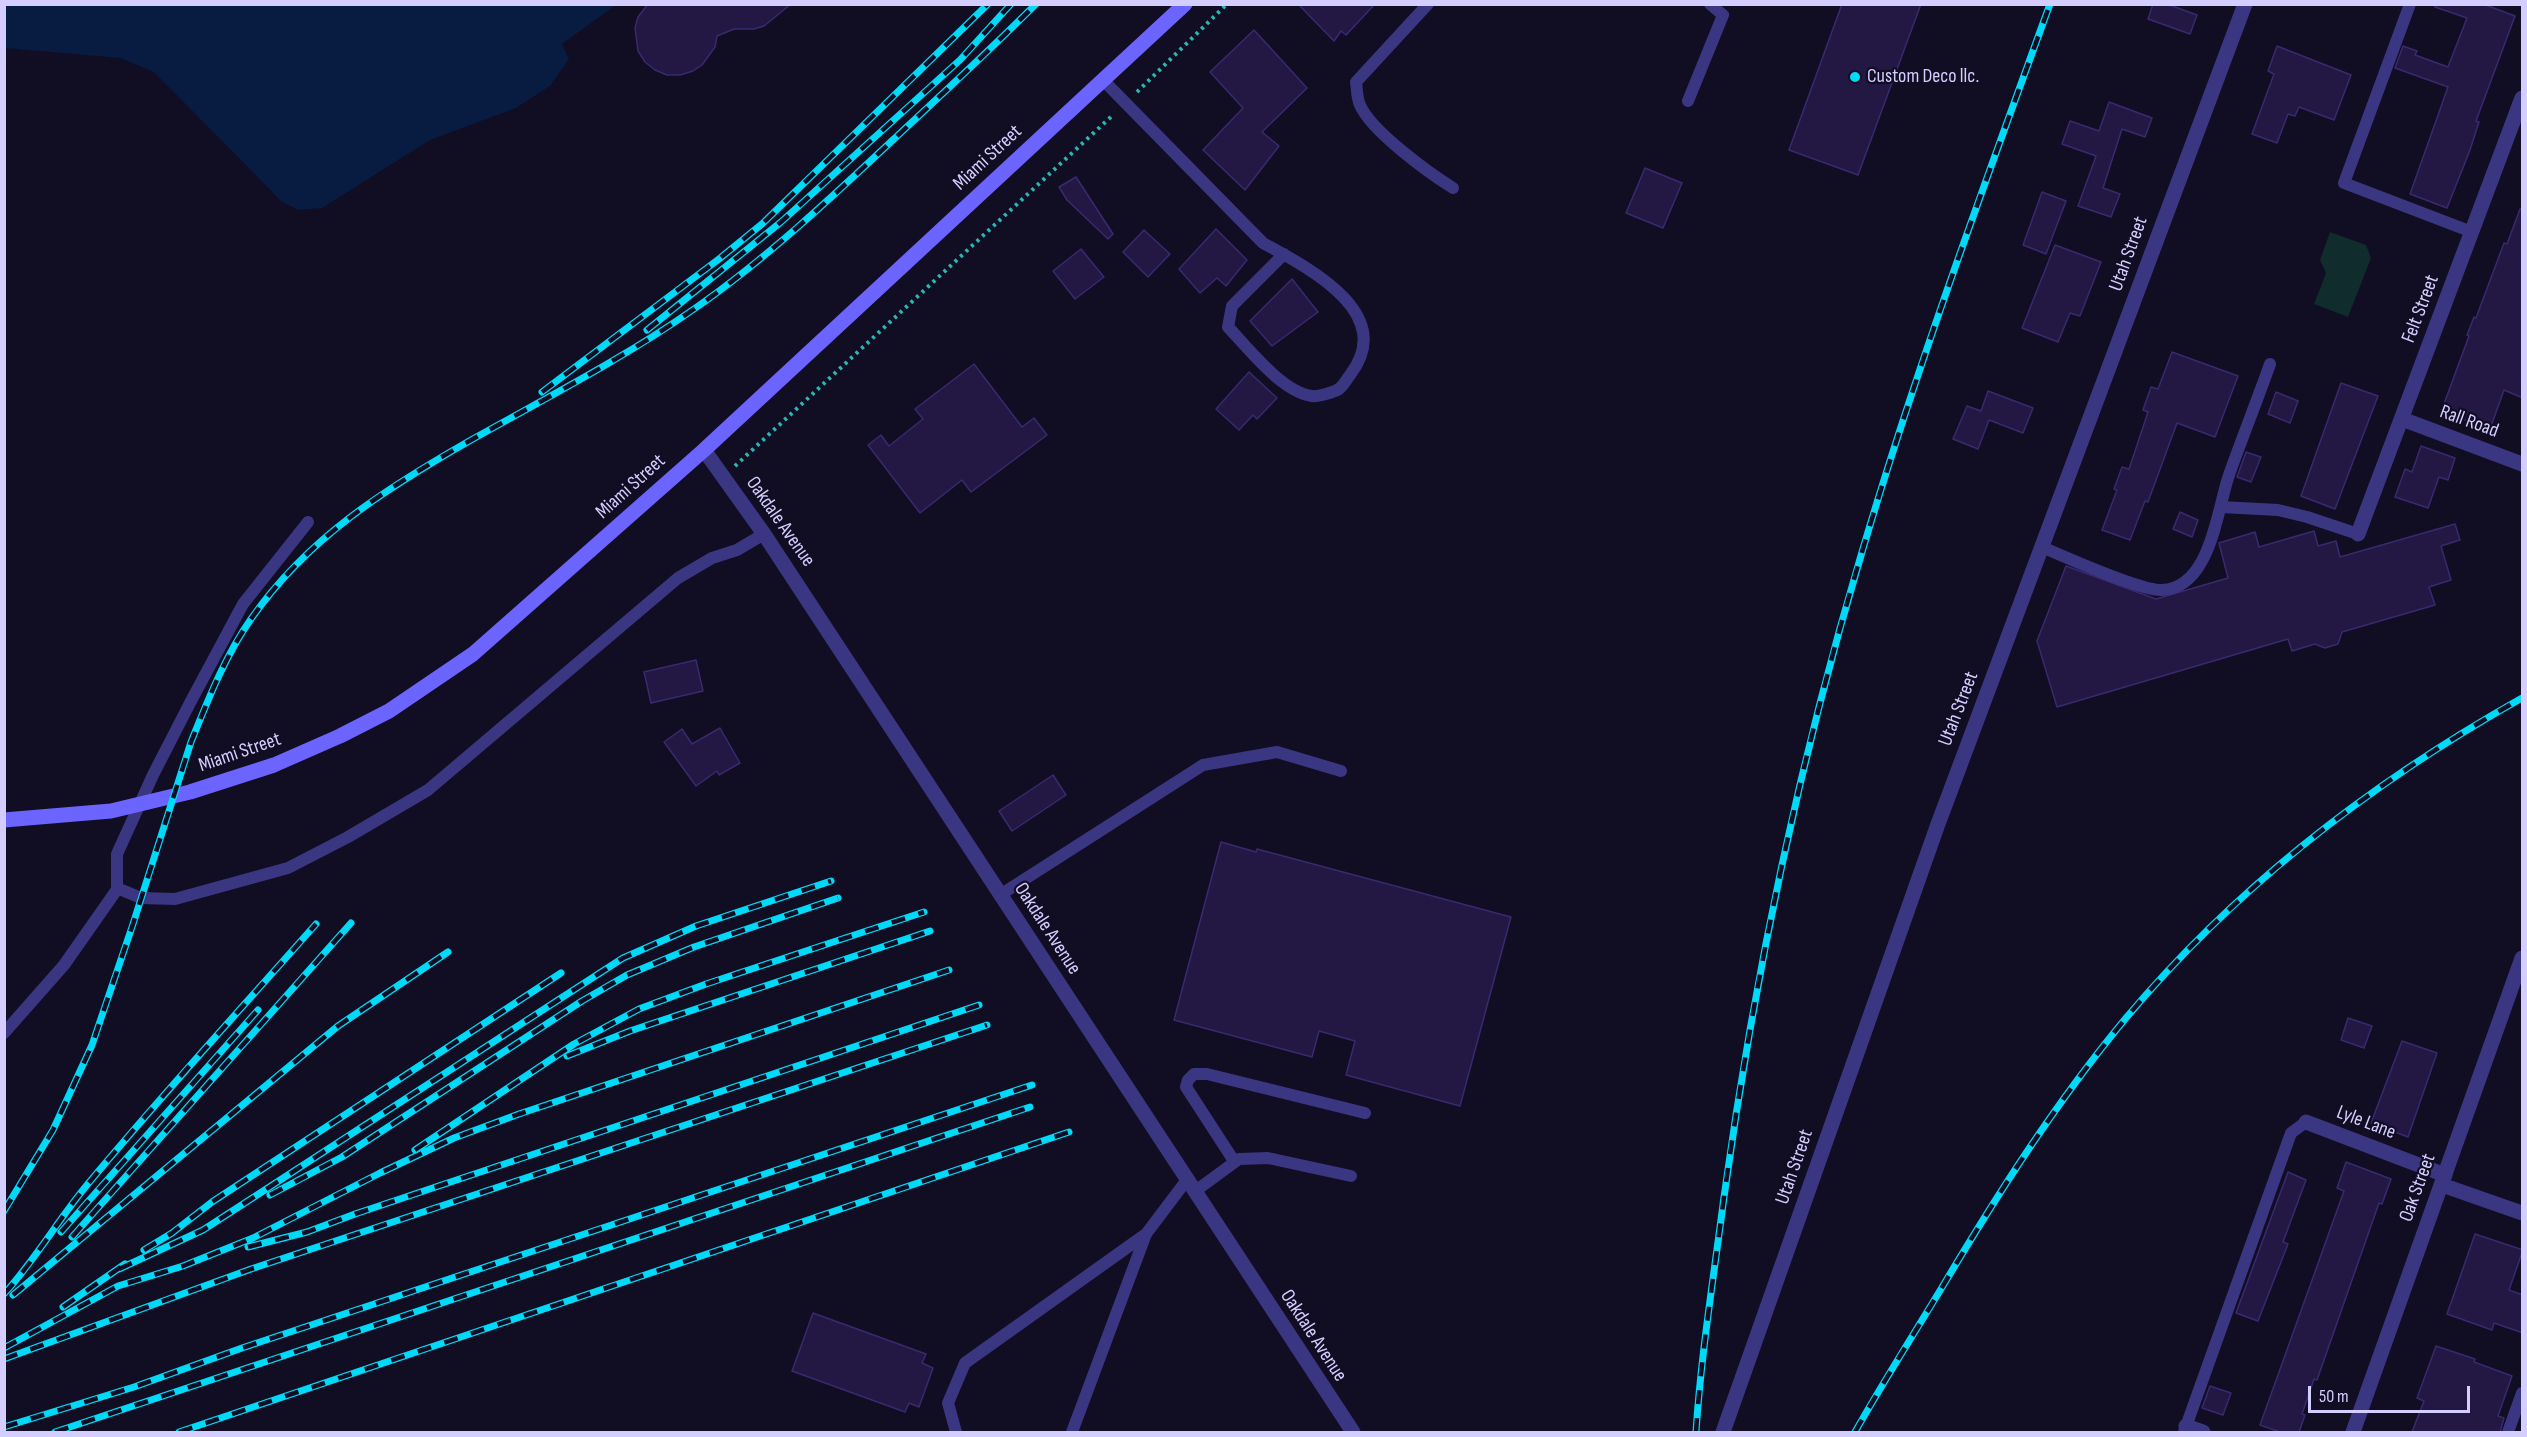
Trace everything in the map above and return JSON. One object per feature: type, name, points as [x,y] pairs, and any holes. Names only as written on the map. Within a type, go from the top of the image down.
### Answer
[{"type":"main road","name":"Miami Street","points":[[4,820],[111,811],[190,792],[274,765],[340,736],[389,711],[473,654],[704,450],[1185,4]]},
{"type":"street","name":"Utah Street","points":[[1723,1432],[1938,824],[2245,4]]},
{"type":"street","name":"Felt Street","points":[[2358,534],[2523,98]]},
{"type":"street","name":"Rall Road","points":[[2402,420],[2523,464]]},
{"type":"street","name":"Oakdale Avenue","points":[[704,450],[765,534],[1353,1432]]},
{"type":"street","name":"Oak Street","points":[[2353,1432],[2523,958]]},
{"type":"street","name":"Lyle Lane","points":[[2306,1122],[2523,1213]]},
{"type":"street","points":[[2185,1429],[2203,1432]]},
{"type":"lane","points":[[1428,4],[1356,82],[1359,105],[1375,124],[1418,165],[1453,188]]},
{"type":"lane","points":[[1688,101],[1723,15],[1710,4]]},
{"type":"lane","points":[[2410,4],[2344,183],[2472,232]]},
{"type":"lane","points":[[1103,80],[1263,243],[1284,254],[1335,287],[1354,309],[1364,334],[1359,362],[1339,389],[1313,396],[1284,384],[1228,327],[1232,306],[1284,254]]},
{"type":"lane","points":[[2042,547],[2141,586],[2162,590],[2177,585],[2190,576],[2200,563],[2216,526],[2228,478],[2270,364]]},
{"type":"lane","points":[[2221,507],[2278,510],[2358,534]]},
{"type":"lane","points":[[4,1033],[64,964],[118,888],[117,854],[175,733],[243,604],[308,522]]},
{"type":"lane","points":[[118,888],[141,897],[176,899],[288,868],[348,837],[428,790],[678,578],[712,558],[737,550],[765,534]]},
{"type":"lane","points":[[1000,895],[1203,765],[1277,752],[1341,771]]},
{"type":"lane","points":[[1234,1161],[1186,1087],[1188,1080],[1194,1074],[1207,1074],[1365,1113]]},
{"type":"lane","points":[[2185,1429],[2291,1133],[2306,1122]]},
{"type":"lane","points":[[956,1432],[948,1402],[965,1363],[1146,1234],[1190,1186],[1239,1158],[1269,1158],[1351,1176]]},
{"type":"lane","points":[[1072,1432],[1146,1234]]},
{"type":"lane","points":[[2508,1432],[2523,1393]]},
{"type":"path","points":[[723,477],[1126,102],[1227,4]]},
{"type":"green space","points":[[2330,232],[2366,245],[2371,258],[2348,317],[2314,304],[2326,273],[2320,260]]},
{"type":"water","points":[[4,5],[616,5],[562,44],[569,59],[550,86],[516,108],[430,140],[322,208],[298,210],[281,201],[154,72],[120,58],[5,48]]},
{"type":"building","points":[[648,4],[791,4],[764,26],[754,29],[734,29],[717,36],[715,47],[702,65],[693,71],[680,75],[667,75],[655,70],[645,62],[638,51],[635,28],[638,17]]},
{"type":"building","points":[[1298,4],[1375,4],[1346,35],[1341,31],[1334,41]]},
{"type":"building","name":"Custom Deco llc.","points":[[1842,4],[1921,4],[1858,175],[1789,150]]},
{"type":"building","points":[[2153,4],[2167,4],[2197,15],[2190,34],[2148,19]]},
{"type":"building","points":[[2435,4],[2483,4],[2515,16],[2476,121],[2479,122],[2470,150],[2447,208],[2410,194],[2448,87],[2395,68],[2403,46],[2417,51],[2415,55],[2448,67],[2467,18],[2435,7]]},
{"type":"building","points":[[1254,30],[1307,88],[1262,132],[1279,146],[1245,190],[1203,150],[1243,108],[1210,72]]},
{"type":"building","points":[[2277,46],[2351,75],[2334,120],[2299,107],[2295,116],[2288,114],[2277,143],[2252,134],[2274,74],[2268,71]]},
{"type":"building","points":[[2109,102],[2152,118],[2145,137],[2122,129],[2103,188],[2120,194],[2111,217],[2078,206],[2096,156],[2062,144],[2070,121],[2099,131]]},
{"type":"building","points":[[1645,168],[1682,183],[1663,228],[1626,213]]},
{"type":"building","points":[[1076,177],[1113,234],[1108,239],[1067,200],[1059,187]]},
{"type":"building","points":[[2042,192],[2066,201],[2046,254],[2023,245]]},
{"type":"building","points":[[2520,209],[2523,209],[2523,398],[2504,390],[2490,429],[2441,412],[2474,317],[2476,318],[2504,243],[2507,244]]},
{"type":"building","points":[[1216,229],[1247,260],[1226,286],[1217,278],[1200,293],[1179,269]]},
{"type":"building","points":[[1144,230],[1170,254],[1148,277],[1123,252]]},
{"type":"building","points":[[2055,245],[2101,262],[2080,316],[2070,313],[2058,342],[2022,328]]},
{"type":"building","points":[[1081,249],[1104,277],[1075,299],[1053,271]]},
{"type":"building","points":[[1292,279],[1318,312],[1272,346],[1250,321]]},
{"type":"building","points":[[2172,352],[2238,376],[2215,437],[2177,423],[2148,502],[2145,501],[2130,540],[2102,530],[2117,490],[2114,489],[2122,467],[2129,469],[2148,412],[2143,410],[2151,387],[2158,389]]},
{"type":"building","points":[[974,364],[1022,427],[1034,418],[1047,435],[971,492],[962,480],[920,513],[868,445],[881,435],[889,446],[923,419],[915,409]]},
{"type":"building","points":[[1249,372],[1277,398],[1257,419],[1253,415],[1239,430],[1216,409]]},
{"type":"building","points":[[2341,383],[2378,396],[2335,509],[2301,496]]},
{"type":"building","points":[[1988,391],[2033,408],[2023,433],[1989,420],[1978,449],[1953,439],[1967,406],[1981,411]]},
{"type":"building","points":[[2276,392],[2298,401],[2290,423],[2268,414]]},
{"type":"building","points":[[2421,446],[2455,458],[2448,480],[2439,477],[2428,508],[2395,497],[2405,469],[2412,472]]},
{"type":"building","points":[[2246,452],[2261,457],[2251,482],[2237,477]]},
{"type":"building","points":[[2180,512],[2198,520],[2192,537],[2173,529]]},
{"type":"building","points":[[2455,524],[2460,540],[2441,546],[2451,580],[2429,587],[2435,605],[2342,632],[2338,644],[2325,648],[2315,644],[2292,651],[2288,639],[2057,707],[2037,641],[2066,566],[2156,599],[2228,578],[2219,543],[2255,532],[2259,547],[2314,531],[2318,546],[2336,541],[2340,557]]},
{"type":"building","points":[[696,660],[703,691],[651,703],[644,672]]},
{"type":"building","points":[[720,728],[740,763],[719,775],[717,771],[696,786],[664,742],[682,729],[692,744]]},
{"type":"building","points":[[1053,775],[1066,795],[1012,831],[999,811]]},
{"type":"building","points":[[1221,842],[1256,852],[1257,849],[1511,917],[1460,1106],[1346,1075],[1355,1041],[1319,1031],[1312,1057],[1174,1020]]},
{"type":"building","points":[[2348,1018],[2372,1026],[2364,1048],[2341,1040]]},
{"type":"building","points":[[2402,1041],[2437,1053],[2408,1137],[2371,1123]]},
{"type":"building","points":[[2346,1162],[2391,1179],[2382,1204],[2379,1203],[2317,1380],[2314,1379],[2302,1414],[2305,1415],[2299,1432],[2280,1432],[2260,1425],[2344,1191],[2337,1188]]},
{"type":"building","points":[[2288,1172],[2306,1180],[2283,1242],[2288,1244],[2258,1321],[2236,1313]]},
{"type":"building","points":[[2475,1234],[2523,1250],[2509,1290],[2523,1295],[2523,1333],[2494,1323],[2492,1330],[2447,1314]]},
{"type":"building","points":[[813,1313],[926,1354],[922,1363],[933,1368],[919,1407],[909,1403],[905,1412],[792,1371]]},
{"type":"building","points":[[2436,1346],[2475,1359],[2474,1362],[2512,1376],[2498,1416],[2504,1418],[2500,1432],[2412,1432],[2424,1401],[2417,1398]]},
{"type":"building","points":[[2210,1386],[2231,1393],[2223,1415],[2202,1408]]},
{"type":"railway","points":[[542,392],[762,224],[988,4]]},
{"type":"railway","points":[[647,330],[781,222],[960,60],[1011,4]]},
{"type":"railway","points":[[4,1211],[53,1130],[92,1045],[191,742],[211,694],[242,633],[273,590],[324,539],[380,496],[440,458],[640,344],[721,290],[822,205],[1036,4]]},
{"type":"railway","points":[[1696,1432],[1712,1285],[1749,1034],[1781,872],[1818,711],[1862,552],[1905,414],[2050,4]]},
{"type":"railway","points":[[1855,1432],[1962,1254],[2051,1116],[2100,1050],[2169,970],[2213,924],[2310,840],[2413,765],[2522,698]]},
{"type":"railway","points":[[119,1269],[203,1230],[623,958],[696,926],[831,881]]},
{"type":"railway","points":[[270,1195],[342,1157],[582,1001],[627,975],[694,947],[838,898]]},
{"type":"railway","points":[[415,1150],[574,1044],[639,1009],[706,984],[924,912]]},
{"type":"railway","points":[[72,1237],[351,923]]},
{"type":"railway","points":[[4,1294],[26,1268],[76,1198],[316,924]]},
{"type":"railway","points":[[567,1056],[630,1031],[930,931]]},
{"type":"railway","points":[[13,1295],[338,1026],[448,952]]},
{"type":"railway","points":[[4,1348],[118,1286],[183,1266],[253,1238],[454,1138],[519,1114],[949,970]]},
{"type":"railway","points":[[144,1250],[172,1233],[212,1202],[561,973]]},
{"type":"railway","points":[[248,1247],[307,1232],[979,1005]]},
{"type":"railway","points":[[61,1232],[258,1010]]},
{"type":"railway","points":[[4,1359],[251,1269],[987,1025]]},
{"type":"railway","points":[[4,1427],[134,1387],[242,1348],[1032,1085]]},
{"type":"railway","points":[[55,1432],[1030,1107]]},
{"type":"railway","points":[[179,1432],[1069,1132]]},
{"type":"railway","points":[[63,1307],[125,1264]]},
{"type":"place","name":"Custom Deco llc.","points":[[1855,77]]}]
